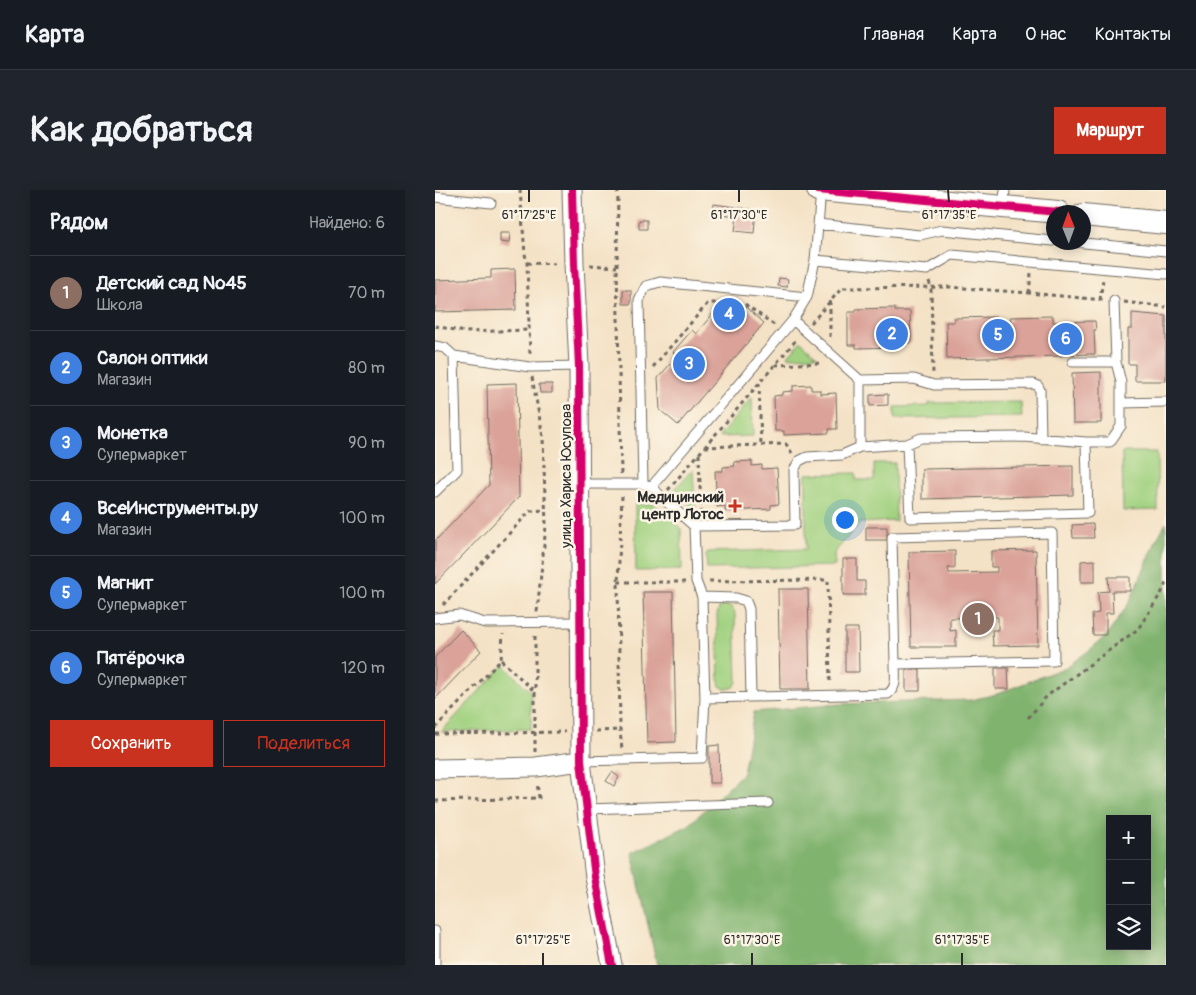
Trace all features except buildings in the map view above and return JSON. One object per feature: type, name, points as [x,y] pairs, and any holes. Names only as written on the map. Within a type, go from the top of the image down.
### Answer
[{"type":"street","name":"улица Хариса Юсупова","points":[[572,190],[579,366],[581,761],[595,877],[612,965]]},
{"type":"street","points":[[819,190],[1004,199],[1046,209]]},
{"type":"street","points":[[1091,216],[1166,222]]},
{"type":"street","points":[[435,769],[536,767],[581,761]]},
{"type":"lane","points":[[647,485],[783,332],[807,297],[815,260],[819,190]]},
{"type":"lane","points":[[435,197],[491,203]]},
{"type":"lane","points":[[818,224],[920,235],[942,230],[1046,240]]},
{"type":"lane","points":[[1091,244],[1166,251]]},
{"type":"lane","points":[[815,260],[927,270],[952,255],[1166,274]]},
{"type":"lane","points":[[647,485],[639,300],[646,286],[660,282],[807,297]]},
{"type":"lane","points":[[580,484],[647,485],[698,526],[795,525],[794,470],[799,461],[807,457],[842,455],[860,447],[907,444],[921,438],[1024,437],[1111,442],[1121,426],[1121,382],[1117,362],[1114,301]]},
{"type":"lane","points":[[793,320],[860,380],[914,379],[934,385],[1034,384],[1038,386],[1039,390],[1041,439]]},
{"type":"lane","points":[[435,346],[445,348],[455,356],[530,367],[579,366]]},
{"type":"lane","points":[[435,492],[457,470],[455,356]]},
{"type":"lane","points":[[1073,362],[1117,362]]},
{"type":"lane","points":[[860,380],[860,447]]},
{"type":"lane","points":[[1121,403],[1166,402]]},
{"type":"lane","points":[[907,444],[910,518],[1088,512],[1086,442]]},
{"type":"lane","points":[[581,761],[702,758],[705,698],[702,597],[696,581],[698,526]]},
{"type":"lane","points":[[705,698],[888,694],[893,689],[895,681],[892,536],[1052,534],[1054,661],[895,664]]},
{"type":"lane","points":[[702,597],[736,598],[746,601],[749,609],[751,697]]},
{"type":"lane","points":[[435,618],[459,615],[485,623],[580,622]]},
{"type":"lane","points":[[587,809],[768,803]]},
{"type":"lane","points":[[435,931],[435,965]]},
{"type":"path","points":[[520,190],[527,263],[530,367]]},
{"type":"path","points":[[1029,293],[1032,263]]},
{"type":"path","points":[[1101,300],[1104,269]]},
{"type":"path","points":[[927,270],[931,288],[934,385]]},
{"type":"path","points":[[662,498],[804,330],[842,288],[950,287],[1166,307]]},
{"type":"path","points":[[829,352],[830,301]]},
{"type":"path","points":[[653,367],[708,302],[746,304],[795,341]]},
{"type":"path","points":[[435,326],[465,332],[529,330]]},
{"type":"path","points":[[774,365],[827,362],[819,356]]},
{"type":"path","points":[[759,383],[761,445]]},
{"type":"path","points":[[705,447],[786,444],[799,461]]},
{"type":"path","points":[[698,526],[699,454]]},
{"type":"path","points":[[622,496],[630,497]]},
{"type":"path","points":[[435,605],[443,605],[530,511],[545,510]]},
{"type":"path","points":[[618,582],[828,580],[830,696]]},
{"type":"path","points":[[1028,718],[1047,696],[1138,629],[1166,583]]},
{"type":"path","points":[[435,728],[501,660],[504,623]]},
{"type":"path","points":[[501,660],[535,692]]},
{"type":"path","points":[[435,734],[620,730]]},
{"type":"green space","points":[[801,341],[817,356],[787,357]]},
{"type":"green space","points":[[752,397],[753,436],[719,437]]},
{"type":"green space","points":[[1021,402],[1022,417],[895,419],[895,407],[929,406],[929,403]]},
{"type":"green space","points":[[1122,452],[1157,452],[1158,510],[1123,511]]},
{"type":"green space","points":[[874,463],[895,463],[896,521],[860,523],[834,553],[835,566],[707,569],[706,556],[708,552],[806,549],[806,474],[856,473],[856,480],[874,480]]},
{"type":"green space","points":[[693,469],[695,510],[673,491]]},
{"type":"green space","points":[[635,504],[654,504],[681,528],[682,570],[636,571]]},
{"type":"green space","points":[[1166,523],[1166,965],[657,965],[632,853],[689,825],[743,773],[754,712],[839,704],[971,700],[997,694],[1066,667],[1108,634],[1129,603]]},
{"type":"green space","points":[[724,605],[732,607],[735,614],[737,682],[735,686],[729,689],[720,686],[719,682],[717,615],[719,608]]},
{"type":"green space","points":[[504,665],[531,692],[531,729],[441,732]]},
{"type":"cycle path","points":[[572,190],[579,366],[581,761],[595,877],[612,965]]},
{"type":"cycle path","points":[[818,190],[1046,211]]},
{"type":"place","name":"ВсеИнструменты.ру","points":[[729,314]]},
{"type":"place","name":"Салон оптики","points":[[892,334]]},
{"type":"place","name":"Магнит","points":[[998,335]]},
{"type":"place","name":"Пятёрочка","points":[[1066,339]]},
{"type":"place","name":"Монетка","points":[[689,364]]},
{"type":"place","name":"Медицинский центр Лотос","points":[[735,506]]},
{"type":"place","name":"Детский сад №45","points":[[978,619]]}]
